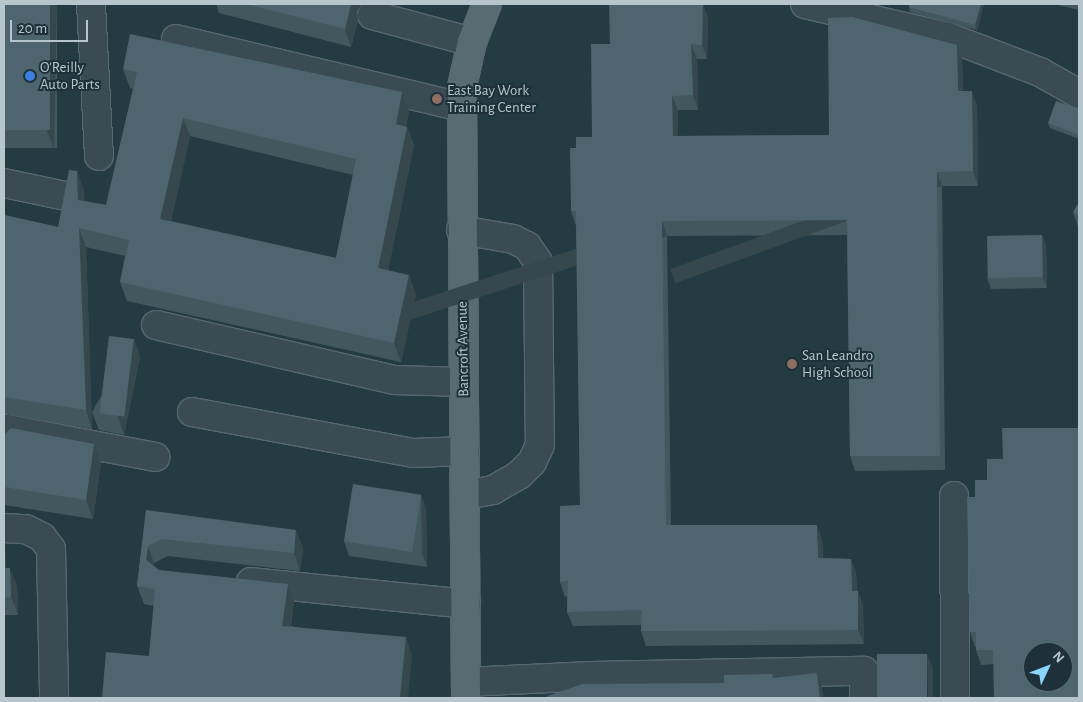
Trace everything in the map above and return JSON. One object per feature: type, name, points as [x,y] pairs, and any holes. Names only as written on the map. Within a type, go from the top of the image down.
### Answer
[{"type":"main road","name":"Bancroft Avenue","points":[[466,690],[466,495],[461,230],[462,87],[472,42],[487,4]]},
{"type":"lane","points":[[91,4],[99,156]]},
{"type":"lane","points":[[805,4],[948,37],[1040,72],[1079,94]]},
{"type":"lane","points":[[372,15],[472,42]]},
{"type":"lane","points":[[176,39],[462,107]]},
{"type":"lane","points":[[4,183],[61,195]]},
{"type":"lane","points":[[461,230],[513,239],[527,246],[538,262],[540,445],[532,462],[519,475],[493,490],[466,495]]},
{"type":"lane","points":[[156,325],[394,380],[464,382]]},
{"type":"lane","points":[[192,412],[413,453],[465,451]]},
{"type":"lane","points":[[4,441],[8,429],[155,457]]},
{"type":"lane","points":[[954,496],[955,698]]},
{"type":"lane","points":[[4,528],[26,529],[42,537],[51,549],[54,698]]},
{"type":"lane","points":[[227,579],[466,604]]},
{"type":"lane","points":[[466,690],[592,676],[864,671],[864,698]]},
{"type":"building","name":"O'Reilly Auto Parts","points":[[4,4],[50,4],[50,130],[4,130]]},
{"type":"building","points":[[246,4],[351,4],[345,29]]},
{"type":"building","points":[[609,4],[703,4],[702,45],[691,44],[693,95],[672,96],[673,136],[829,135],[828,18],[852,17],[957,45],[958,91],[972,91],[973,171],[937,172],[940,456],[850,456],[847,220],[662,221],[666,525],[817,525],[818,558],[851,559],[852,591],[858,591],[858,630],[641,631],[642,610],[567,612],[568,581],[560,582],[560,506],[580,505],[576,211],[571,211],[570,148],[576,148],[576,137],[592,137],[591,44],[610,44]]},
{"type":"building","points":[[910,4],[981,4],[975,25],[909,7]]},
{"type":"building","points":[[130,34],[402,92],[396,124],[407,127],[378,268],[409,275],[394,343],[120,282],[129,240],[79,228],[86,410],[4,397],[4,215],[58,227],[69,170],[77,171],[78,200],[106,205],[137,72],[123,69]],"holes":[[[183,118],[356,159],[336,258],[160,219]]]},
{"type":"building","points":[[1056,101],[1079,109],[1079,135],[1048,123]]},
{"type":"building","points":[[1079,202],[1079,216],[1073,212]]},
{"type":"building","points":[[1042,235],[1043,277],[988,278],[987,236]]},
{"type":"building","points":[[109,336],[134,339],[124,416],[99,413]]},
{"type":"building","points":[[11,428],[94,444],[86,500],[4,487],[4,435]]},
{"type":"building","points":[[1002,428],[1079,428],[1079,698],[994,698],[993,650],[976,650],[976,632],[970,632],[967,497],[975,497],[975,480],[987,480],[987,459],[1003,459]]},
{"type":"building","points":[[353,484],[421,495],[412,552],[344,541]]},
{"type":"building","points":[[146,510],[296,530],[294,553],[162,539],[148,546],[146,560],[159,570],[288,584],[282,626],[406,637],[400,698],[102,698],[106,652],[149,656],[155,589],[137,586]]},
{"type":"building","points":[[4,568],[10,568],[11,597],[4,597]]},
{"type":"building","points":[[877,654],[927,654],[927,698],[877,698]]},
{"type":"building","points":[[817,673],[820,698],[548,698],[547,696],[583,684],[724,683],[724,675],[772,674],[773,678]]},
{"type":"place","name":"O'Reilly Auto Parts","points":[[30,76]]},
{"type":"place","name":"East Bay Work Training Center","points":[[437,99]]},
{"type":"place","name":"San Leandro High School","points":[[792,364]]}]
